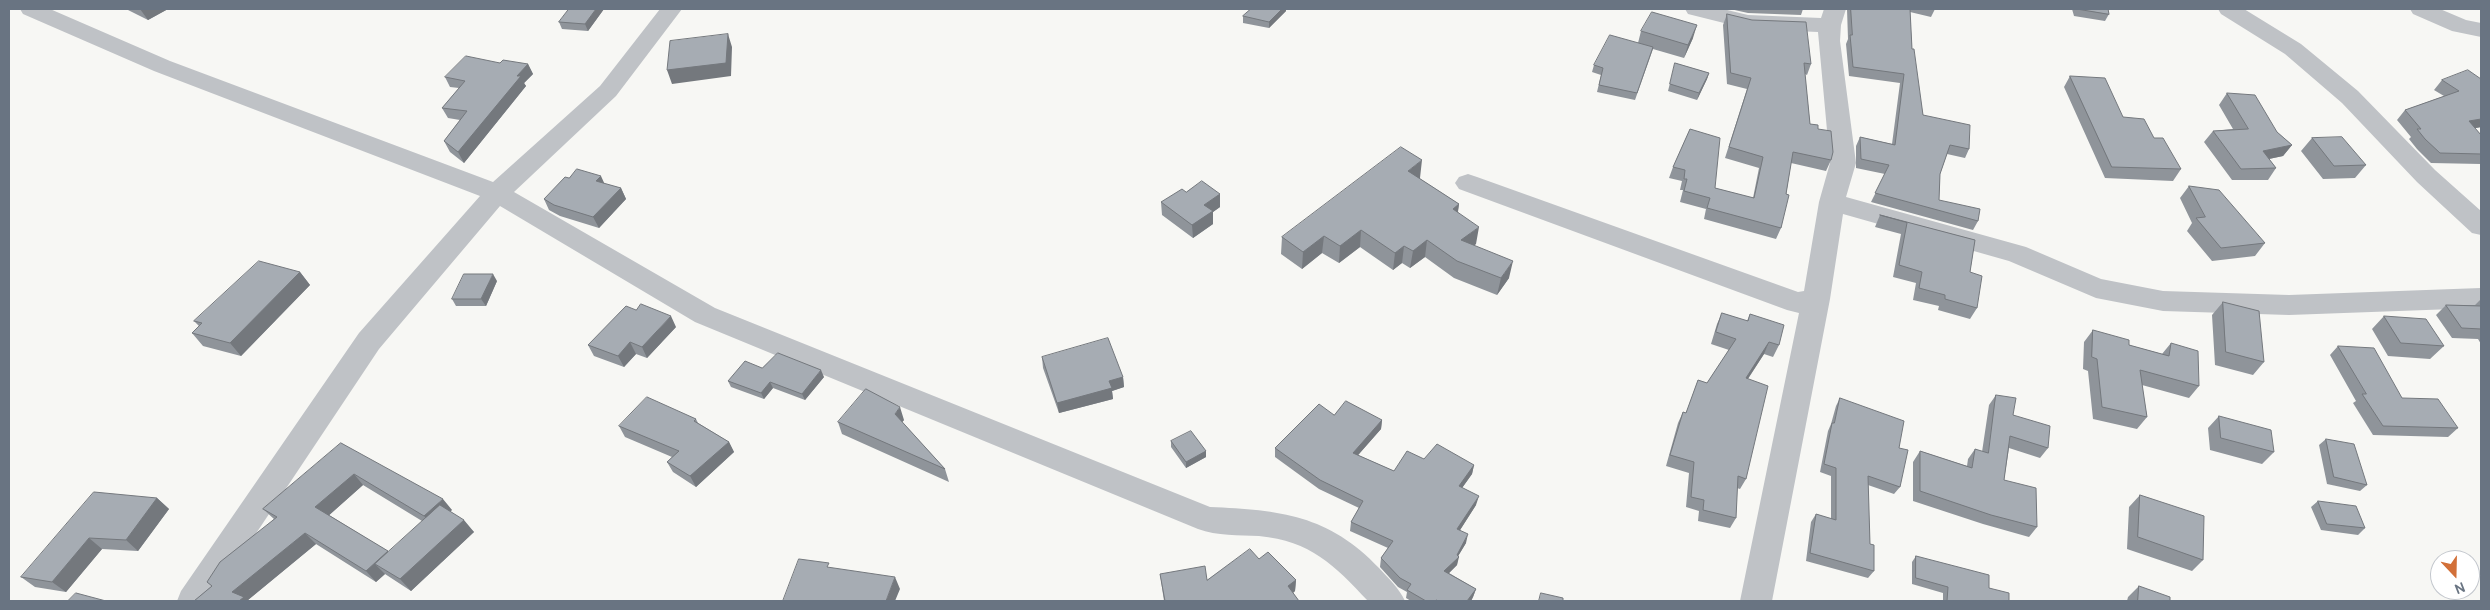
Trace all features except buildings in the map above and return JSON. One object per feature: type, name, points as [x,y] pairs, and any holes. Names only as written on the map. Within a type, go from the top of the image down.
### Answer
[{"type":"street","points":[[31,9],[162,66],[497,193],[705,315],[1209,520],[1282,524],[1302,530],[1341,552],[1389,601]]},
{"type":"street","points":[[193,601],[369,341],[497,193],[608,91],[671,9]]},
{"type":"street","points":[[1696,9],[1748,22],[1833,17],[1828,41],[1843,163],[1832,202],[1816,299],[1756,601]]},
{"type":"street","points":[[2229,9],[2293,49],[2350,97],[2426,176],[2481,226]]},
{"type":"street","points":[[2421,9],[2460,26],[2481,30]]},
{"type":"street","points":[[1468,183],[1797,303],[1816,299]]},
{"type":"street","points":[[1832,202],[2017,254],[2096,288],[2163,301],[2289,305],[2481,298]]}]
